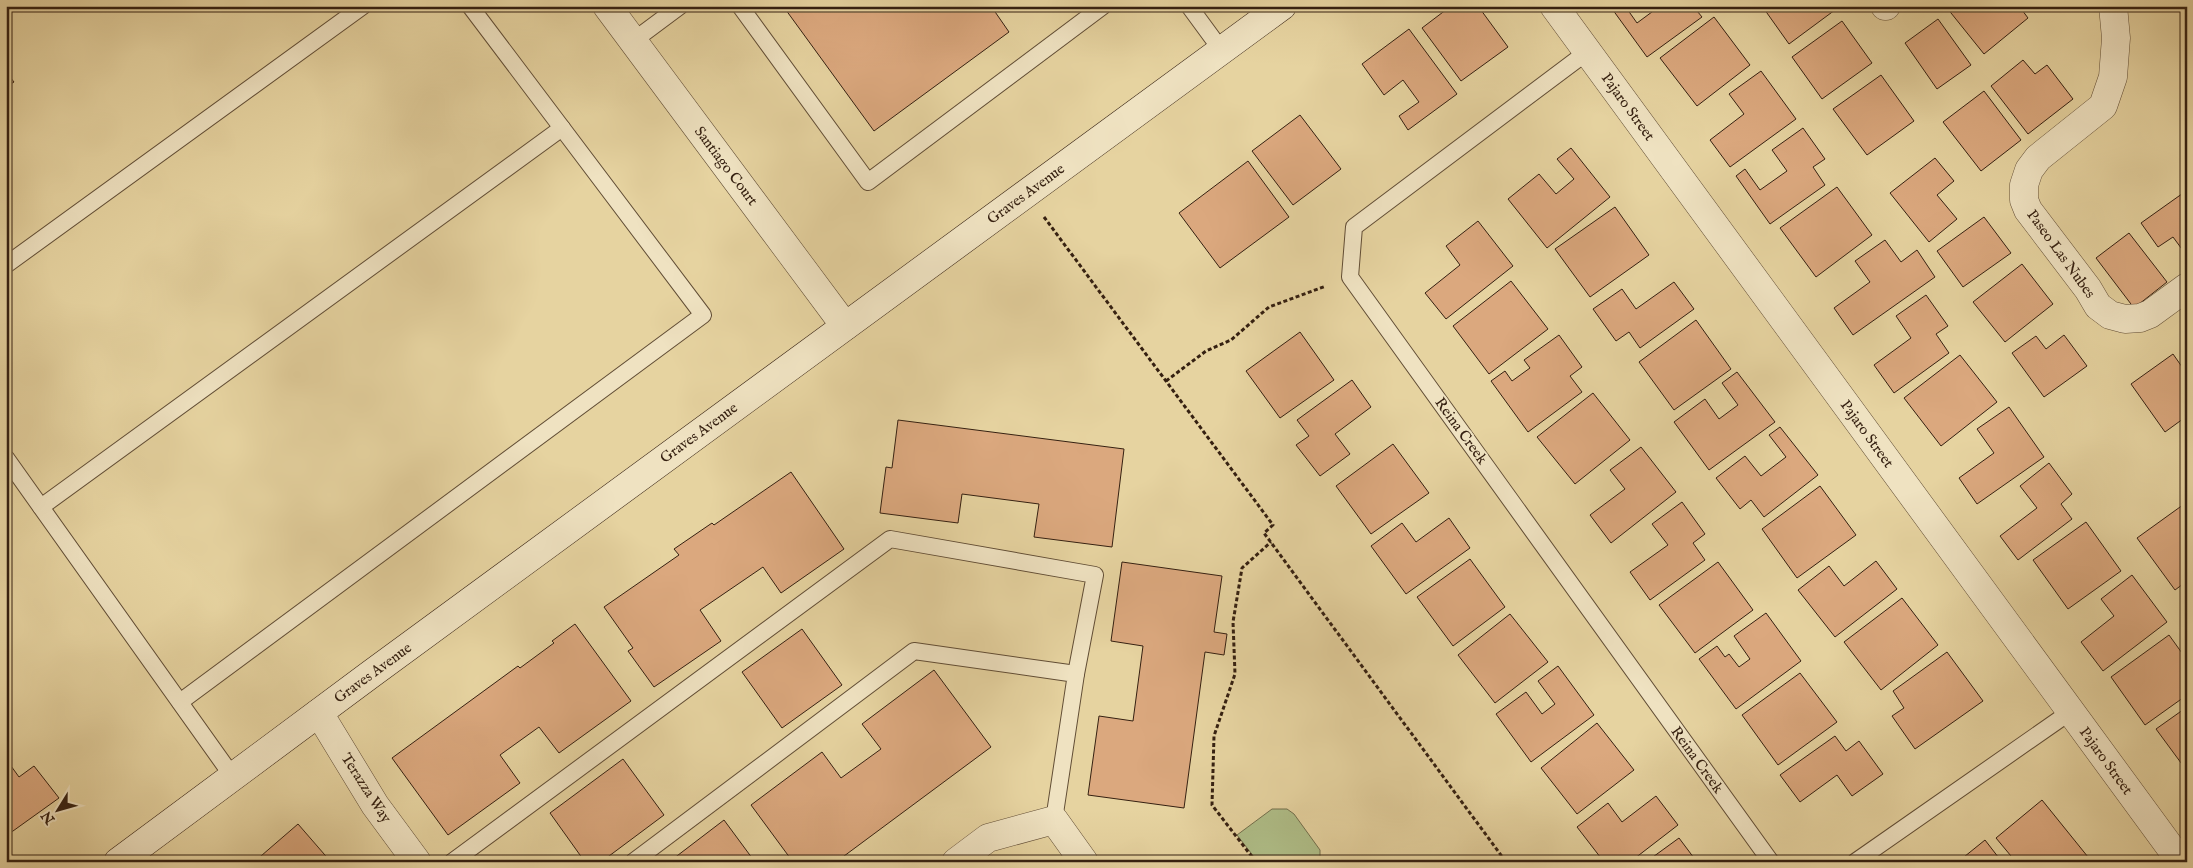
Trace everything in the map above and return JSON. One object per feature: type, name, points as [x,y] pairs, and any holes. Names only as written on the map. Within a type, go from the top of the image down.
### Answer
[{"type":"street","name":"Santiago Court","points":[[607,6],[845,326]]},
{"type":"street","name":"Graves Avenue","points":[[118,862],[319,712],[1282,6]]},
{"type":"street","name":"Pajaro Street","points":[[1554,6],[2181,862]]},
{"type":"street","name":"Paseo Las Nubes","points":[[2113,6],[2116,38],[2113,77],[2103,106],[2038,158],[2029,170],[2024,185],[2024,200],[2028,210],[2098,306],[2110,315],[2125,319],[2140,318],[2150,314],[2187,287]]},
{"type":"street","name":"Terazza Way","points":[[319,712],[375,805],[417,862]]},
{"type":"street","points":[[956,862],[988,838],[1054,820],[1084,862]]},
{"type":"lane","points":[[6,265],[363,6]]},
{"type":"lane","points":[[180,702],[703,315],[470,6]]},
{"type":"lane","points":[[633,41],[680,6]]},
{"type":"lane","points":[[740,6],[868,182],[1103,6]]},
{"type":"lane","points":[[1189,6],[1222,51]]},
{"type":"lane","points":[[1350,277],[1354,227],[1588,52]]},
{"type":"lane","points":[[41,507],[562,128]]},
{"type":"lane","name":"Reina Creek","points":[[1350,277],[1771,862]]},
{"type":"lane","points":[[6,458],[233,777]]},
{"type":"lane","points":[[452,862],[890,539],[1095,575],[1076,674],[1054,820]]},
{"type":"lane","points":[[633,862],[914,651],[1076,674]]},
{"type":"lane","points":[[1855,862],[2070,712]]},
{"type":"path","points":[[1026,194],[1273,525],[1264,533],[1506,862]]},
{"type":"path","points":[[1166,381],[1206,351],[1231,340],[1269,307],[1350,277]]},
{"type":"path","points":[[1256,862],[1212,804],[1214,736],[1234,674],[1233,622],[1242,568],[1271,542]]},
{"type":"green space","points":[[1272,809],[1287,809],[1294,814],[1320,850],[1320,862],[1258,862],[1237,835]]},
{"type":"building","points":[[783,6],[991,6],[1009,32],[874,131]]},
{"type":"building","points":[[1451,6],[1478,6],[1508,47],[1461,81],[1422,28]]},
{"type":"building","points":[[1610,6],[1625,6],[1637,23],[1660,6],[1693,6],[1702,17],[1647,57]]},
{"type":"building","points":[[1762,6],[1839,6],[1839,7],[1789,44]]},
{"type":"building","points":[[1949,6],[2019,6],[2028,18],[1984,54],[1947,8]]},
{"type":"building","points":[[1714,17],[1750,65],[1697,106],[1660,58]]},
{"type":"building","points":[[1938,19],[1971,65],[1937,89],[1905,43]]},
{"type":"building","points":[[1842,21],[1872,63],[1822,99],[1792,57]]},
{"type":"building","points":[[1409,29],[1457,94],[1408,130],[1399,116],[1419,102],[1403,80],[1384,95],[1362,64]]},
{"type":"building","points":[[2023,60],[2035,74],[2047,65],[2073,99],[2028,134],[1991,86]]},
{"type":"building","points":[[1761,71],[1796,119],[1730,167],[1710,140],[1744,114],[1729,94]]},
{"type":"building","points":[[6,72],[14,82],[6,87]]},
{"type":"building","points":[[1881,75],[1914,121],[1867,155],[1833,109]]},
{"type":"building","points":[[1984,91],[2021,140],[1981,171],[1943,122]]},
{"type":"building","points":[[1300,115],[1341,169],[1293,205],[1252,151]]},
{"type":"building","points":[[1803,128],[1825,159],[1813,167],[1825,185],[1770,224],[1736,176],[1745,169],[1760,190],[1787,171],[1772,150]]},
{"type":"building","points":[[1571,148],[1610,197],[1547,248],[1508,199],[1539,174],[1556,194],[1574,179],[1557,159]]},
{"type":"building","points":[[1935,158],[1954,181],[1937,195],[1957,219],[1929,242],[1890,193]]},
{"type":"building","points":[[1248,161],[1289,217],[1220,268],[1179,213]]},
{"type":"building","points":[[1837,187],[1872,235],[1816,277],[1780,228]]},
{"type":"building","points":[[2186,191],[2187,256],[2173,237],[2158,247],[2141,223]]},
{"type":"building","points":[[1615,207],[1649,255],[1590,297],[1555,249]]},
{"type":"building","points":[[1984,217],[2011,253],[1963,287],[1937,251]]},
{"type":"building","points":[[1478,221],[1513,266],[1446,319],[1425,293],[1460,265],[1446,246]]},
{"type":"building","points":[[2129,233],[2167,282],[2134,308],[2096,258]]},
{"type":"building","points":[[1885,240],[1901,262],[1917,250],[1935,277],[1853,335],[1834,308],[1870,282],[1855,261]]},
{"type":"building","points":[[2022,264],[2053,304],[2005,342],[1973,302]]},
{"type":"building","points":[[1511,281],[1548,329],[1489,374],[1453,326]]},
{"type":"building","points":[[1674,282],[1694,309],[1640,348],[1629,332],[1616,341],[1593,309],[1622,289],[1636,309]]},
{"type":"building","points":[[1926,295],[1948,326],[1936,334],[1949,353],[1894,393],[1874,365],[1911,338],[1896,316]]},
{"type":"building","points":[[1696,320],[1731,369],[1674,410],[1639,362]]},
{"type":"building","points":[[1300,332],[1334,380],[1280,418],[1246,371]]},
{"type":"building","points":[[1559,335],[1582,367],[1570,376],[1582,392],[1528,432],[1491,381],[1505,371],[1512,381],[1530,368],[1524,360]]},
{"type":"building","points":[[2064,335],[2087,366],[2044,397],[2012,353],[2036,336],[2046,349]]},
{"type":"building","points":[[2173,354],[2187,374],[2187,416],[2165,432],[2131,384]]},
{"type":"building","points":[[1960,355],[1997,402],[1941,446],[1904,398]]},
{"type":"building","points":[[1737,372],[1775,422],[1709,470],[1674,422],[1705,399],[1719,419],[1738,405],[1722,383]]},
{"type":"building","points":[[1352,380],[1371,407],[1335,434],[1350,454],[1320,476],[1296,445],[1309,436],[1297,420]]},
{"type":"building","points":[[1593,393],[1630,440],[1575,484],[1537,437]]},
{"type":"building","points":[[2009,407],[2044,457],[1977,504],[1959,478],[1994,453],[1977,429]]},
{"type":"building","points":[[898,420],[1124,449],[1112,547],[1034,537],[1039,504],[962,494],[958,523],[880,513],[886,467],[892,468]]},
{"type":"building","points":[[1780,427],[1818,475],[1764,517],[1751,500],[1740,509],[1716,478],[1745,456],[1761,476],[1786,457],[1769,435]]},
{"type":"building","points":[[1393,444],[1429,493],[1371,534],[1336,486]]},
{"type":"building","points":[[1641,447],[1676,492],[1611,543],[1590,515],[1625,489],[1610,470]]},
{"type":"building","points":[[2049,463],[2072,494],[2061,504],[2072,519],[2018,560],[2000,536],[2037,508],[2020,486]]},
{"type":"building","points":[[791,472],[844,549],[781,593],[763,567],[700,610],[721,641],[654,687],[628,651],[633,648],[604,607],[679,555],[674,549],[712,523],[714,525]]},
{"type":"building","points":[[1820,486],[1856,535],[1797,578],[1762,529]]},
{"type":"building","points":[[1682,502],[1705,534],[1693,543],[1705,560],[1650,600],[1630,572],[1668,545],[1652,524]]},
{"type":"building","points":[[2187,502],[2187,581],[2175,590],[2137,538]]},
{"type":"building","points":[[1449,518],[1470,548],[1406,594],[1371,546],[1402,523],[1416,542]]},
{"type":"building","points":[[2086,522],[2121,571],[2068,609],[2033,560]]},
{"type":"building","points":[[1470,559],[1505,607],[1453,646],[1417,597]]},
{"type":"building","points":[[1876,561],[1897,589],[1835,637],[1798,590],[1829,566],[1844,586]]},
{"type":"building","points":[[1122,562],[1222,576],[1214,632],[1227,634],[1224,655],[1205,652],[1184,808],[1088,795],[1099,716],[1133,721],[1143,646],[1111,641]]},
{"type":"building","points":[[1718,562],[1753,610],[1695,653],[1659,605]]},
{"type":"building","points":[[2132,575],[2167,622],[2103,671],[2081,642],[2114,616],[2101,599]]},
{"type":"building","points":[[1902,598],[1938,645],[1881,690],[1844,642]]},
{"type":"building","points":[[1766,613],[1801,661],[1736,709],[1699,659],[1717,646],[1725,657],[1729,654],[1739,667],[1750,659],[1734,636]]},
{"type":"building","points":[[1510,614],[1548,662],[1495,703],[1458,655]]},
{"type":"building","points":[[575,624],[631,701],[559,753],[539,727],[500,755],[520,783],[448,835],[392,758],[518,666],[520,668],[554,643],[552,641]]},
{"type":"building","points":[[802,629],[842,685],[782,728],[742,672]]},
{"type":"building","points":[[2169,635],[2187,660],[2187,695],[2145,725],[2111,677]]},
{"type":"building","points":[[1947,652],[1983,701],[1915,749],[1892,716],[1904,708],[1893,691]]},
{"type":"building","points":[[1558,666],[1594,715],[1531,762],[1496,714],[1526,692],[1542,714],[1555,704],[1538,681]]},
{"type":"building","points":[[934,670],[991,747],[836,862],[793,862],[751,805],[822,752],[841,778],[881,749],[862,724]]},
{"type":"building","points":[[1800,673],[1837,722],[1778,765],[1742,715]]},
{"type":"building","points":[[2187,707],[2187,771],[2156,729]]},
{"type":"building","points":[[1597,723],[1634,770],[1577,814],[1541,768]]},
{"type":"building","points":[[1835,736],[1846,751],[1859,741],[1883,774],[1852,796],[1837,775],[1800,802],[1780,775]]},
{"type":"building","points":[[6,759],[19,777],[34,766],[59,798],[6,836]]},
{"type":"building","points":[[623,759],[664,815],[601,862],[585,862],[550,813]]},
{"type":"building","points":[[1656,796],[1678,825],[1630,862],[1604,862],[1577,827],[1608,803],[1622,822]]},
{"type":"building","points":[[2042,800],[2088,857],[2081,862],[2016,862],[1996,838]]},
{"type":"building","points":[[724,820],[755,862],[669,862]]},
{"type":"building","points":[[298,824],[331,862],[254,862]]},
{"type":"building","points":[[1679,838],[1697,862],[1646,862]]},
{"type":"building","points":[[1985,840],[2002,862],[1959,862],[1959,861]]}]
